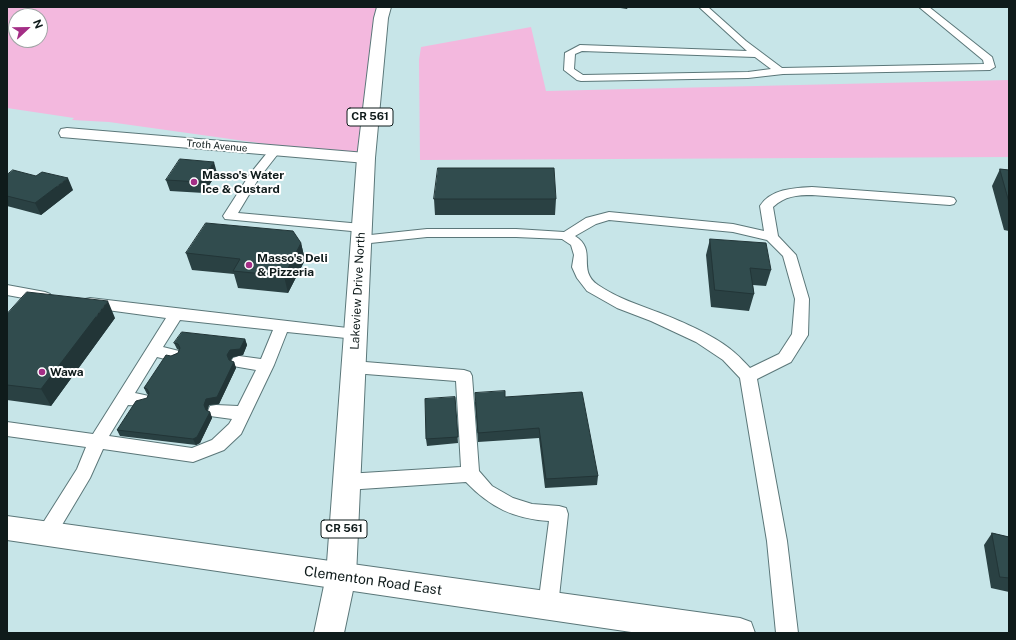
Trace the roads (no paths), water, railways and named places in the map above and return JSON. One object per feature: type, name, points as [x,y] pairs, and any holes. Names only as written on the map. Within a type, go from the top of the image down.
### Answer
[{"type":"main road","name":"Lakeview Drive North","points":[[341,576],[366,158],[381,18],[384,7]]},
{"type":"main road","name":"Troth Avenue","points":[[67,133],[366,158]]},
{"type":"main road","name":"Clementon Road East","points":[[7,528],[548,606],[673,628],[740,633]]},
{"type":"main road","name":"CR 561","points":[[329,633],[341,576]]},
{"type":"lane","points":[[703,7],[779,71]]},
{"type":"lane","points":[[758,54],[580,48],[570,53],[569,70],[581,78],[748,75],[779,71],[990,67],[988,58],[922,7]]},
{"type":"lane","points":[[275,150],[254,177],[230,216],[361,234],[516,233],[554,234],[566,236],[577,243],[581,255],[580,266],[584,278],[592,288],[622,304],[701,338],[729,356],[748,376],[774,520],[787,633]]},
{"type":"lane","points":[[748,376],[785,358],[800,335],[802,299],[789,255],[772,237],[766,206],[776,197],[789,192],[812,191],[950,201]]},
{"type":"lane","points":[[566,236],[591,221],[609,216],[733,228],[772,237]]},
{"type":"lane","points":[[7,290],[61,299]]},
{"type":"lane","points":[[76,301],[176,314],[356,334]]},
{"type":"lane","points":[[46,534],[84,473],[97,442],[123,398],[176,314]]},
{"type":"lane","points":[[7,429],[193,455],[218,445],[235,429],[266,365],[282,326]]},
{"type":"lane","points":[[153,351],[173,355]]},
{"type":"lane","points":[[239,362],[266,365]]},
{"type":"lane","points":[[353,367],[464,376],[470,474],[486,491],[507,504],[532,512],[559,514],[548,606]]},
{"type":"lane","points":[[123,398],[144,400]]},
{"type":"lane","points":[[216,411],[243,413]]},
{"type":"lane","points":[[346,482],[470,474]]},
{"type":"place","name":"Masso's Water Ice & Custard","points":[[194,182]]},
{"type":"place","name":"Masso's Deli & Pizzeria","points":[[249,265]]},
{"type":"place","name":"Wawa","points":[[42,372]]}]
